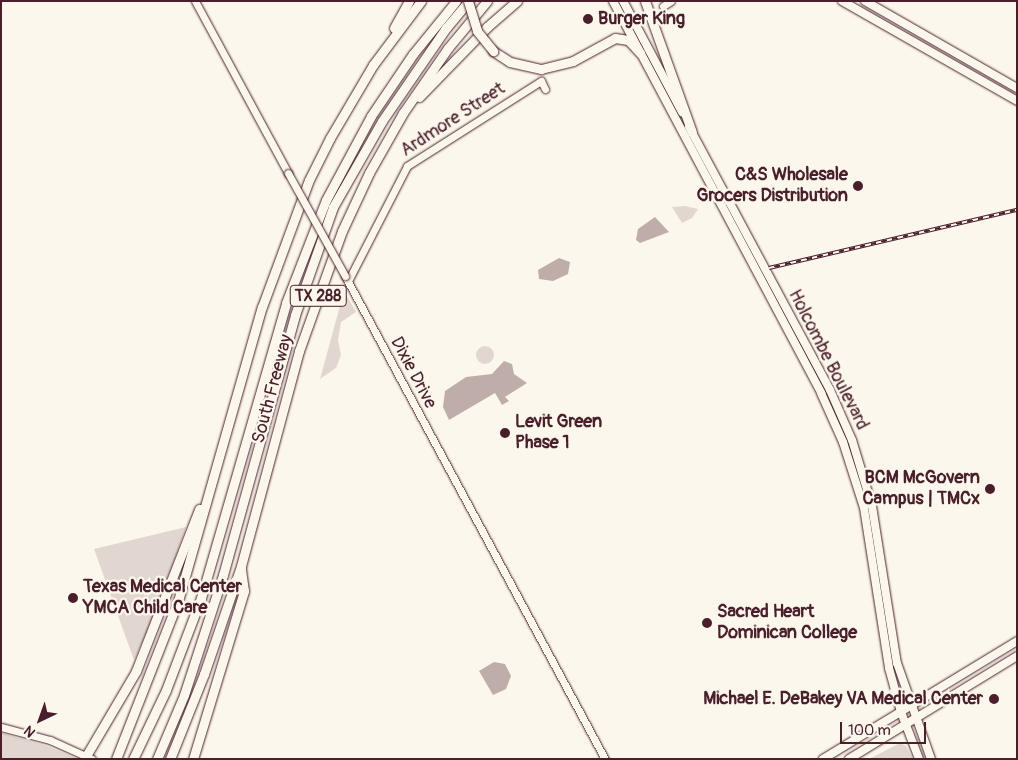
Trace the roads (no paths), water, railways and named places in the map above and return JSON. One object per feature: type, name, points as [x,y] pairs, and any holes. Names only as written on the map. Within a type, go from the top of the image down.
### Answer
[{"type":"highway","points":[[373,65],[409,1]]},
{"type":"highway","name":"South Freeway","points":[[116,759],[178,602],[262,307],[284,243],[330,138],[373,65],[421,1]]},
{"type":"highway","points":[[133,759],[166,690],[201,598],[286,303],[326,200],[371,116],[413,54],[456,1]]},
{"type":"highway","points":[[469,1],[477,31],[492,51],[510,62],[540,69],[573,61],[615,38],[628,40],[640,53]]},
{"type":"highway","points":[[156,759],[184,695],[223,575],[294,315],[333,207],[382,121],[446,28],[469,1]]},
{"type":"highway","name":"South Freeway","points":[[170,759],[204,674],[241,566],[299,351],[326,269],[369,173],[403,113],[448,48],[487,1]]},
{"type":"highway","points":[[403,113],[487,27],[517,1]]},
{"type":"highway","points":[[644,1],[692,132]]},
{"type":"highway","points":[[87,758],[136,671],[161,612],[225,440]]},
{"type":"highway","points":[[193,759],[244,591],[241,566]]},
{"type":"main road","name":"Holcombe Boulevard","points":[[613,1],[821,393],[844,442],[864,508],[884,640],[901,712],[919,759]]},
{"type":"main road","name":"Holcombe Boulevard","points":[[623,1],[830,390],[852,440],[872,506],[892,639],[911,707],[931,759]]},
{"type":"main road","points":[[842,1],[1017,101]]},
{"type":"main road","points":[[865,1],[1017,88]]},
{"type":"main road","points":[[912,41],[917,31]]},
{"type":"main road","points":[[969,74],[974,64]]},
{"type":"main road","points":[[823,759],[1017,641]]},
{"type":"main road","points":[[849,759],[1017,656]]},
{"type":"street","name":"Dixie Drive","points":[[195,1],[347,278],[605,759]]},
{"type":"street","points":[[663,6],[671,1]]},
{"type":"street","name":"Ardmore Street","points":[[347,278],[408,166],[540,81],[545,88]]},
{"type":"street","points":[[1,727],[50,740],[87,758]]},
{"type":"railway","points":[[769,268],[1017,210]]},
{"type":"place","name":"Burger King","points":[[588,19]]},
{"type":"place","name":"C&S Wholesale Grocers Distribution","points":[[858,186]]},
{"type":"place","name":"Levit Green Phase 1","points":[[505,433]]},
{"type":"place","name":"BCM McGovern Campus | TMCx","points":[[990,489]]},
{"type":"place","name":"Texas Medical Center YMCA Child Care","points":[[73,598]]},
{"type":"place","name":"Sacred Heart Dominican College","points":[[707,623]]},
{"type":"place","name":"Michael E. DeBakey VA Medical Center","points":[[994,699]]}]
